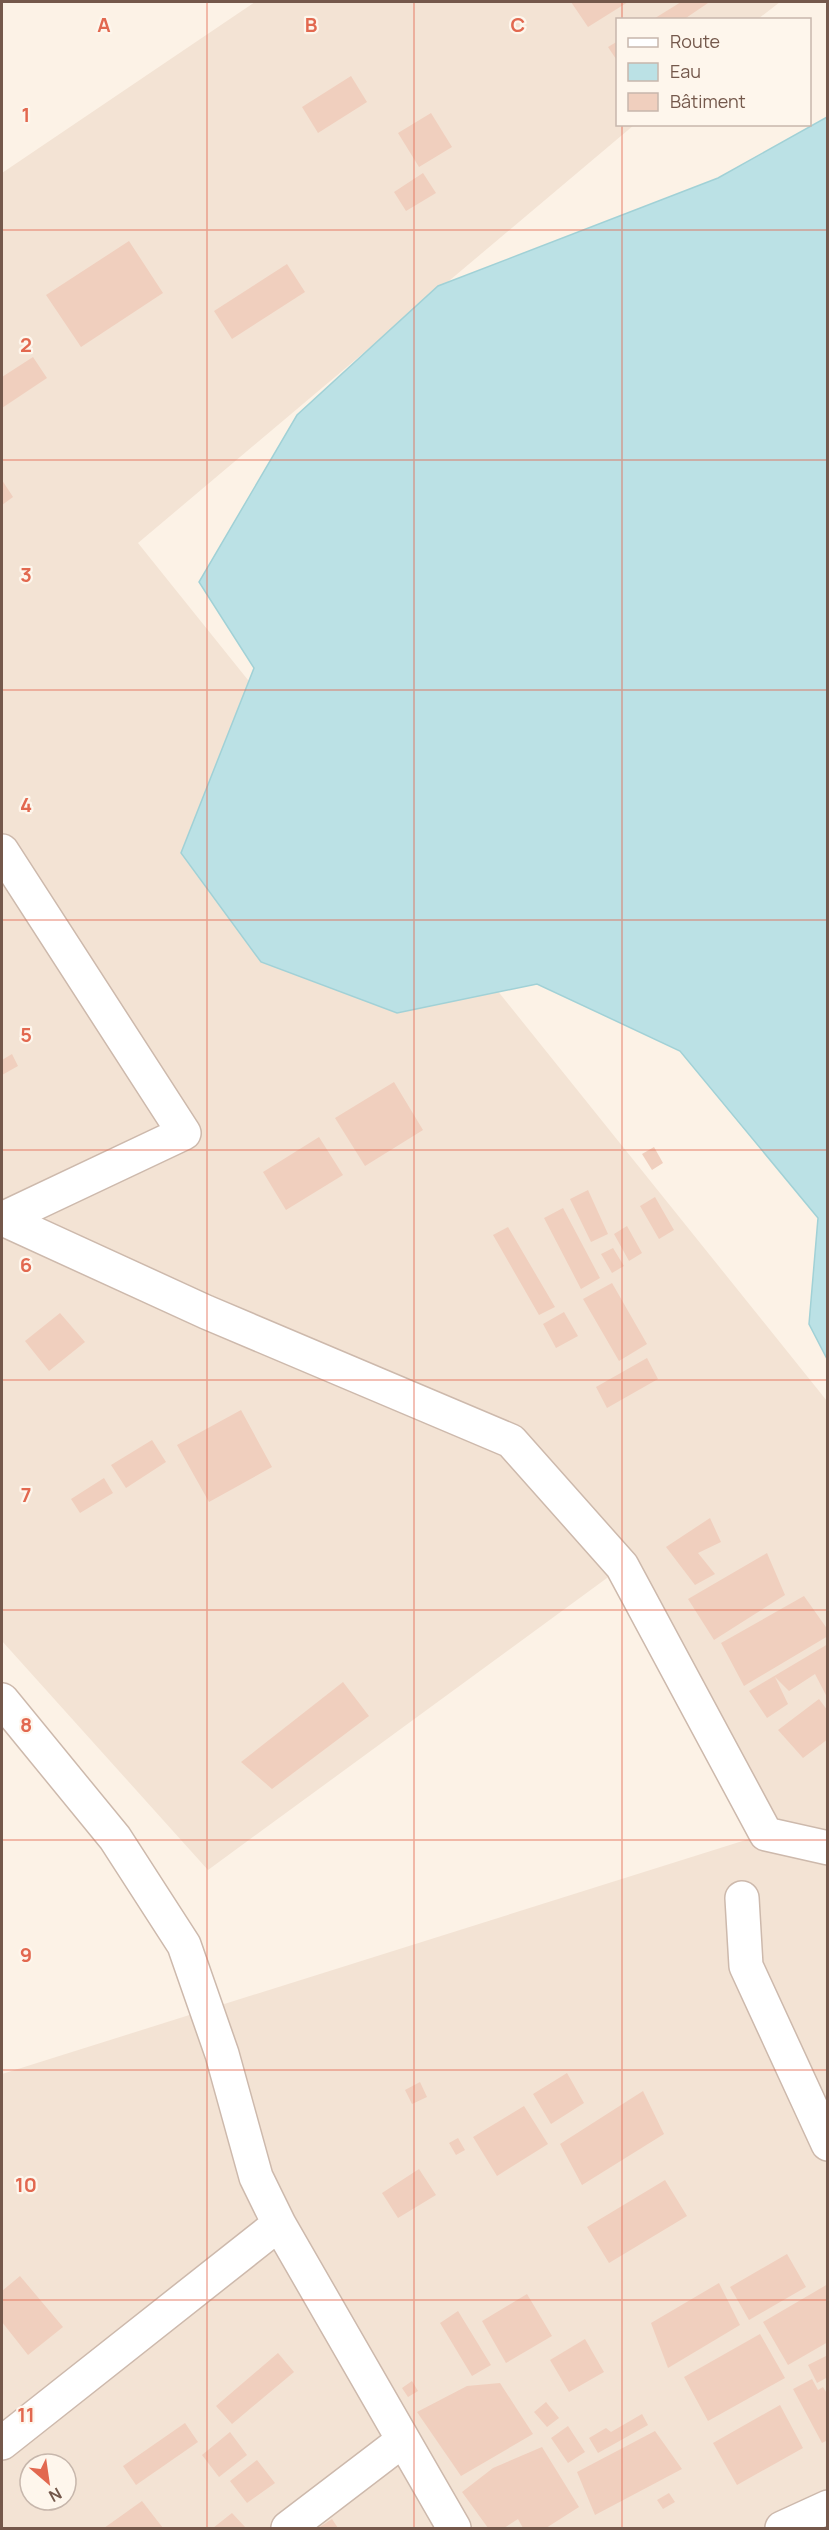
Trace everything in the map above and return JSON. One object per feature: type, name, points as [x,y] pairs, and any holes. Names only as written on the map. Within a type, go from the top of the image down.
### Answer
[{"type":"street","points":[[2,851],[184,1133],[2,1219]]},
{"type":"street","points":[[2,1219],[206,1312],[512,1440],[622,1566],[766,1834],[828,1848]]},
{"type":"street","points":[[2,1700],[115,1839],[184,1945],[222,2054],[256,2177],[279,2224],[454,2529]]},
{"type":"street","points":[[742,1898],[746,1966],[828,2144]]},
{"type":"street","points":[[2,2443],[279,2224]]},
{"type":"street","points":[[288,2529],[402,2441]]},
{"type":"street","points":[[782,2529],[828,2507]]},
{"type":"shaded area","points":[[255,2],[780,2],[759,18],[616,18],[616,126],[633,126],[138,543],[827,1401],[827,2528],[2,2528],[2,2074],[765,1834],[622,1567],[208,1870],[2,1641],[2,173]]},
{"type":"water","points":[[827,117],[827,1359],[809,1324],[818,1218],[680,1051],[537,984],[397,1013],[261,962],[181,853],[254,668],[199,582],[297,415],[438,286],[718,178]]},
{"type":"building","points":[[571,2],[628,2],[588,27]]},
{"type":"building","points":[[681,2],[708,3],[686,18],[655,18]]},
{"type":"building","points":[[616,42],[616,59],[608,47]]},
{"type":"building","points":[[351,76],[367,102],[318,133],[302,107]]},
{"type":"building","points":[[431,113],[452,147],[419,167],[398,133]]},
{"type":"building","points":[[423,173],[436,193],[406,211],[394,192]]},
{"type":"building","points":[[129,241],[163,293],[81,347],[46,295]]},
{"type":"building","points":[[287,264],[305,292],[232,339],[214,311]]},
{"type":"building","points":[[33,357],[47,378],[2,408],[2,377]]},
{"type":"building","points":[[2,480],[13,497],[2,505]]},
{"type":"building","points":[[12,1054],[18,1066],[2,1075],[2,1060]]},
{"type":"building","points":[[394,1082],[423,1130],[365,1166],[335,1118]]},
{"type":"building","points":[[319,1137],[343,1175],[286,1210],[263,1172]]},
{"type":"building","points":[[654,1147],[663,1163],[652,1170],[642,1154]]},
{"type":"building","points":[[588,1190],[608,1234],[591,1242],[570,1199]]},
{"type":"building","points":[[655,1197],[674,1230],[659,1239],[640,1206]]},
{"type":"building","points":[[563,1208],[600,1278],[581,1289],[544,1218]]},
{"type":"building","points":[[627,1226],[642,1253],[629,1261],[614,1234]]},
{"type":"building","points":[[508,1227],[555,1307],[539,1315],[493,1235]]},
{"type":"building","points":[[613,1248],[624,1266],[612,1273],[601,1254]]},
{"type":"building","points":[[612,1283],[647,1344],[619,1361],[583,1299]]},
{"type":"building","points":[[564,1312],[578,1336],[556,1348],[543,1324]]},
{"type":"building","points":[[60,1313],[85,1342],[49,1371],[25,1341]]},
{"type":"building","points":[[647,1358],[658,1379],[607,1408],[596,1387]]},
{"type":"building","points":[[241,1410],[272,1467],[209,1502],[177,1445]]},
{"type":"building","points":[[152,1440],[166,1462],[126,1488],[111,1465]]},
{"type":"building","points":[[104,1478],[113,1493],[80,1513],[71,1499]]},
{"type":"building","points":[[710,1518],[721,1542],[698,1553],[715,1574],[695,1585],[666,1547]]},
{"type":"building","points":[[767,1553],[785,1595],[714,1640],[688,1599]]},
{"type":"building","points":[[804,1596],[828,1630],[828,1636],[744,1686],[721,1643]]},
{"type":"building","points":[[828,1644],[828,1699],[815,1674],[789,1691],[775,1677],[788,1704],[767,1718],[749,1691]]},
{"type":"building","points":[[343,1682],[369,1716],[272,1789],[241,1762]]},
{"type":"building","points":[[819,1699],[828,1711],[828,1739],[803,1758],[778,1730]]},
{"type":"building","points":[[567,2073],[584,2103],[551,2124],[533,2094]]},
{"type":"building","points":[[420,2082],[427,2097],[412,2104],[405,2090]]},
{"type":"building","points":[[643,2091],[664,2134],[582,2185],[560,2144]]},
{"type":"building","points":[[524,2106],[548,2144],[497,2176],[473,2137]]},
{"type":"building","points":[[458,2138],[465,2150],[456,2155],[449,2143]]},
{"type":"building","points":[[419,2169],[436,2195],[398,2218],[382,2193]]},
{"type":"building","points":[[665,2180],[687,2216],[609,2263],[587,2227]]},
{"type":"building","points":[[787,2254],[806,2287],[749,2320],[730,2287]]},
{"type":"building","points":[[20,2276],[63,2327],[28,2355],[2,2322],[2,2291]]},
{"type":"building","points":[[719,2283],[740,2325],[668,2368],[651,2323]]},
{"type":"building","points":[[828,2284],[828,2342],[788,2365],[763,2322]]},
{"type":"building","points":[[527,2294],[552,2336],[506,2363],[482,2321]]},
{"type":"building","points":[[458,2311],[491,2365],[472,2376],[440,2323]]},
{"type":"building","points":[[760,2334],[785,2378],[708,2421],[684,2377]]},
{"type":"building","points":[[585,2339],[604,2372],[569,2392],[550,2360]]},
{"type":"building","points":[[278,2353],[294,2372],[232,2424],[216,2406]]},
{"type":"building","points":[[828,2355],[828,2377],[817,2383],[808,2365]]},
{"type":"building","points":[[812,2379],[818,2390],[823,2387],[828,2395],[828,2440],[822,2443],[793,2389]]},
{"type":"building","points":[[412,2381],[418,2391],[408,2397],[402,2388]]},
{"type":"building","points":[[500,2383],[533,2434],[461,2476],[417,2412],[467,2386]]},
{"type":"building","points":[[546,2402],[559,2418],[547,2427],[534,2412]]},
{"type":"building","points":[[780,2405],[803,2448],[737,2485],[713,2443]]},
{"type":"building","points":[[642,2414],[648,2425],[598,2453],[589,2438],[606,2428],[611,2432]]},
{"type":"building","points":[[185,2423],[198,2442],[136,2485],[123,2466]]},
{"type":"building","points":[[568,2426],[585,2452],[568,2463],[551,2438]]},
{"type":"building","points":[[655,2431],[682,2469],[595,2515],[577,2472]]},
{"type":"building","points":[[230,2432],[247,2455],[219,2477],[202,2455]]},
{"type":"building","points":[[542,2447],[579,2507],[546,2528],[523,2528],[518,2519],[504,2528],[488,2528],[462,2492],[493,2468]]},
{"type":"building","points":[[257,2460],[275,2483],[247,2503],[230,2481]]},
{"type":"building","points":[[669,2493],[675,2502],[663,2509],[657,2500]]},
{"type":"building","points":[[142,2501],[163,2528],[104,2528]]},
{"type":"building","points":[[232,2513],[246,2528],[213,2528]]},
{"type":"building","points":[[332,2519],[338,2528],[318,2528]]}]
